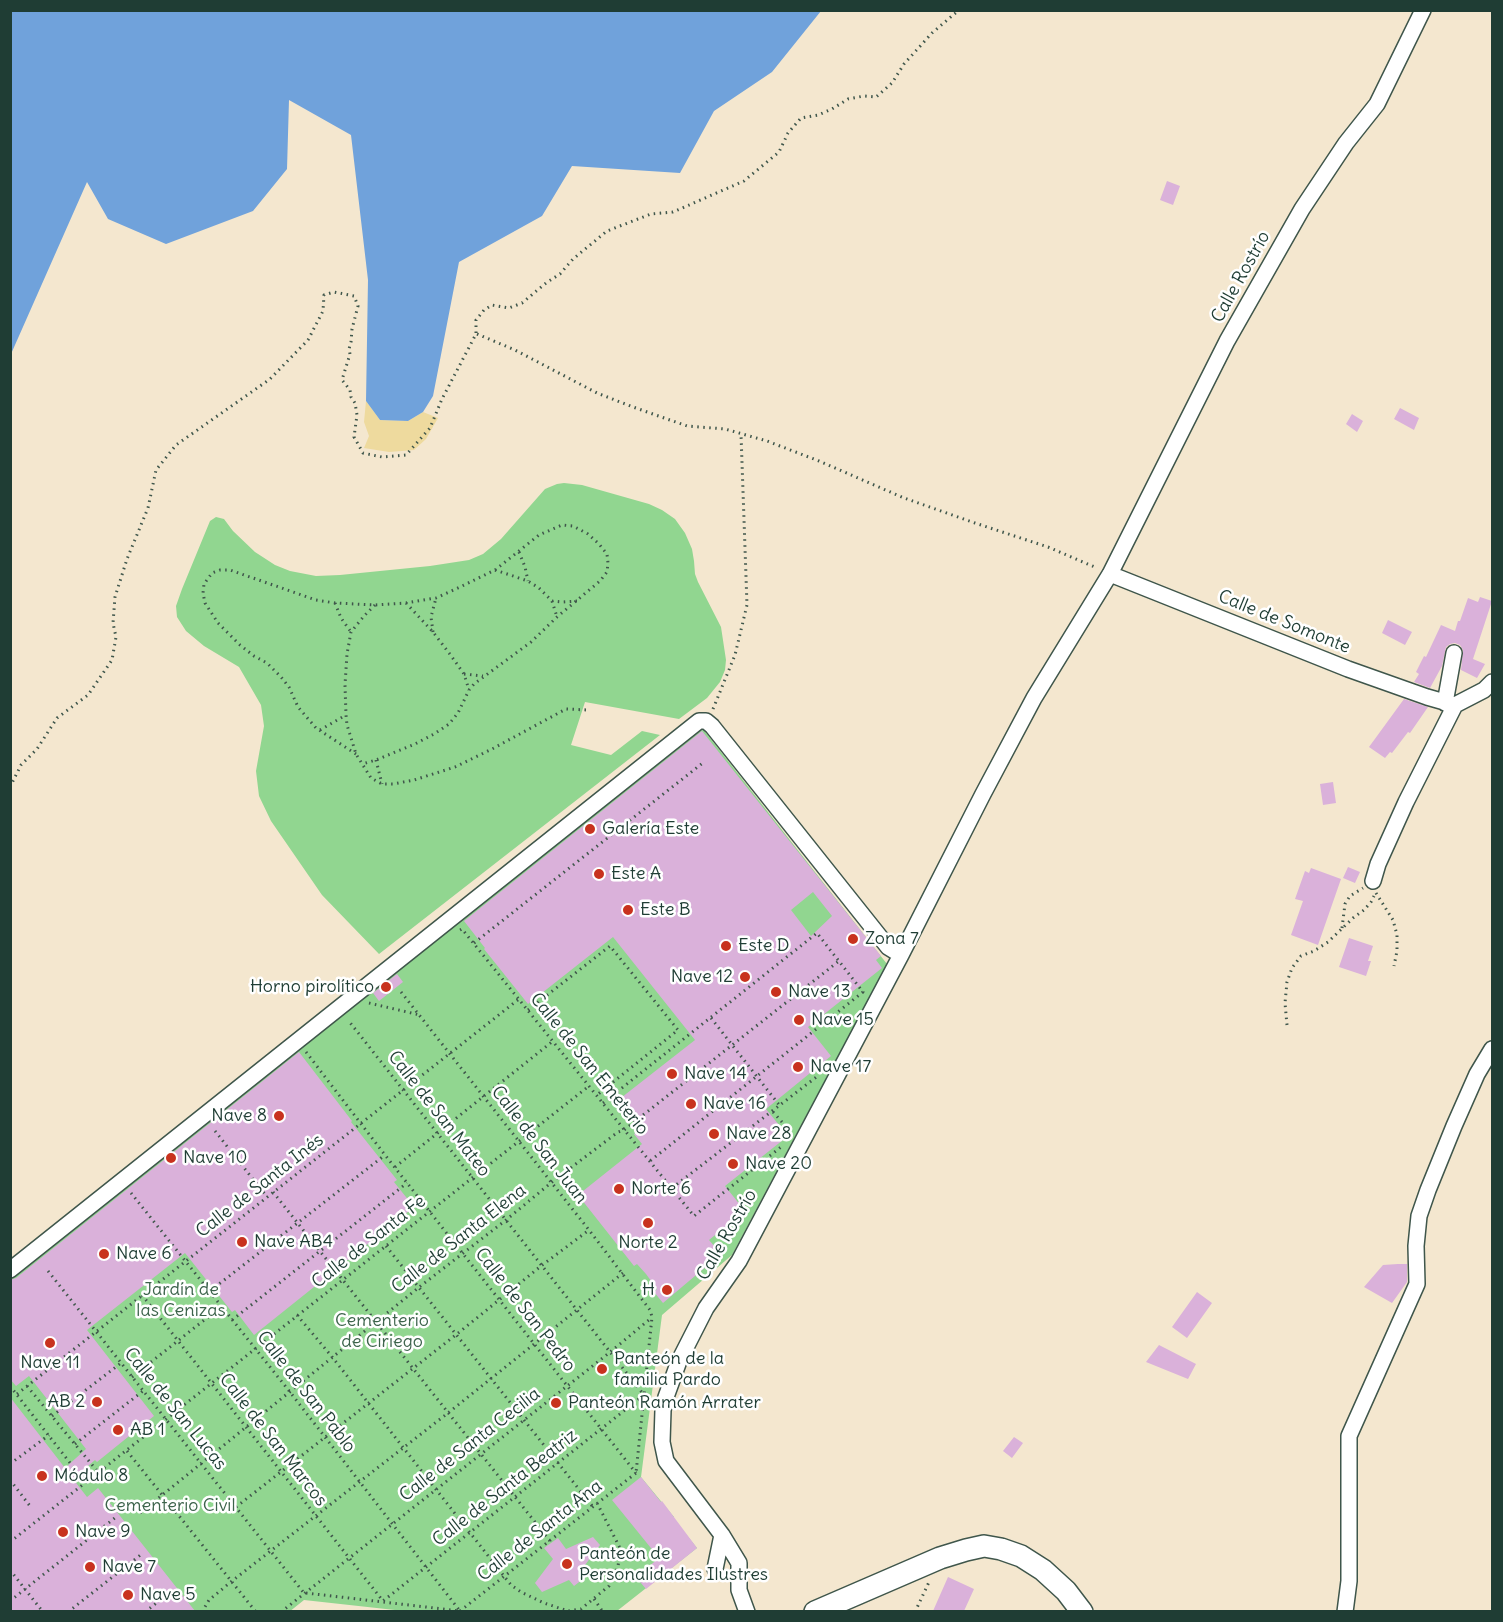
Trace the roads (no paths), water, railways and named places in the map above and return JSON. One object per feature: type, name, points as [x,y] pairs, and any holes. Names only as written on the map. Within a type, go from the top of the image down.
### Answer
[{"type":"main road","points":[[815,1611],[940,1558],[984,1546],[1021,1556],[1043,1570],[1066,1591],[1082,1611]]},
{"type":"street","name":"Calle Rostrío","points":[[747,1611],[739,1590],[739,1563],[722,1535],[666,1461],[662,1442],[662,1423],[666,1397],[679,1361],[706,1308],[739,1261],[901,956],[1034,698],[1110,574],[1227,341],[1302,208],[1346,143],[1377,104],[1423,10]]},
{"type":"street","name":"Calle de Somonte","points":[[1110,574],[1347,669],[1450,704]]},
{"type":"street","points":[[1373,881],[1378,864],[1450,704],[1454,653]]},
{"type":"street","points":[[1450,704],[1484,690],[1492,682]]},
{"type":"street","points":[[10,1270],[699,721],[706,721],[712,726],[888,947],[901,956]]},
{"type":"street","points":[[1345,1611],[1349,1581],[1349,1436],[1417,1284],[1416,1246],[1419,1216],[1477,1074],[1492,1049]]},
{"type":"street","points":[[715,1569],[722,1535]]},
{"type":"water","points":[[11,10],[821,11],[772,72],[714,111],[680,173],[572,166],[542,216],[459,262],[433,396],[423,412],[408,421],[380,420],[366,401],[368,280],[351,135],[289,100],[287,169],[253,211],[166,244],[108,219],[87,182],[11,354]]},
{"type":"place","name":"Galería Este","points":[[590,829]]},
{"type":"place","name":"Este A","points":[[599,874]]},
{"type":"place","name":"Este B","points":[[628,910]]},
{"type":"place","name":"Zona 7","points":[[853,939]]},
{"type":"place","name":"Este D","points":[[726,946]]},
{"type":"place","name":"Nave 12","points":[[745,977]]},
{"type":"place","name":"Horno pirolítico","points":[[386,987]]},
{"type":"place","name":"Nave 13","points":[[776,992]]},
{"type":"place","name":"Nave 15","points":[[799,1020]]},
{"type":"place","name":"Nave 17","points":[[798,1067]]},
{"type":"place","name":"Nave 14","points":[[672,1074]]},
{"type":"place","name":"Nave 16","points":[[691,1104]]},
{"type":"place","name":"Nave 8","points":[[279,1116]]},
{"type":"place","name":"Nave 28","points":[[714,1134]]},
{"type":"place","name":"Nave 10","points":[[171,1158]]},
{"type":"place","name":"Nave 20","points":[[733,1164]]},
{"type":"place","name":"Norte 6","points":[[619,1189]]},
{"type":"place","name":"Norte 2","points":[[648,1223]]},
{"type":"place","name":"Nave AB4","points":[[242,1242]]},
{"type":"place","name":"Nave 6","points":[[104,1254]]},
{"type":"place","name":"H","points":[[667,1290]]},
{"type":"place","name":"Nave 11","points":[[50,1343]]},
{"type":"place","name":"Panteón de la familia Pardo","points":[[602,1369]]},
{"type":"place","name":"AB 2","points":[[97,1402]]},
{"type":"place","name":"Panteón Ramón Arrater","points":[[556,1403]]},
{"type":"place","name":"AB 1","points":[[118,1430]]},
{"type":"place","name":"Módulo 8","points":[[42,1476]]},
{"type":"place","name":"Nave 9","points":[[63,1532]]},
{"type":"place","name":"Panteón de Personalidades Ilustres","points":[[567,1564]]},
{"type":"place","name":"Nave 7","points":[[90,1567]]},
{"type":"place","name":"Nave 5","points":[[128,1595]]},
{"type":"park label","name":"Jardín de las Cenizas","points":[[181,1300]]},
{"type":"park label","name":"Cementerio de Ciriego","points":[[382,1331]]},
{"type":"park label","name":"Cementerio Civil","points":[[170,1506]]}]
